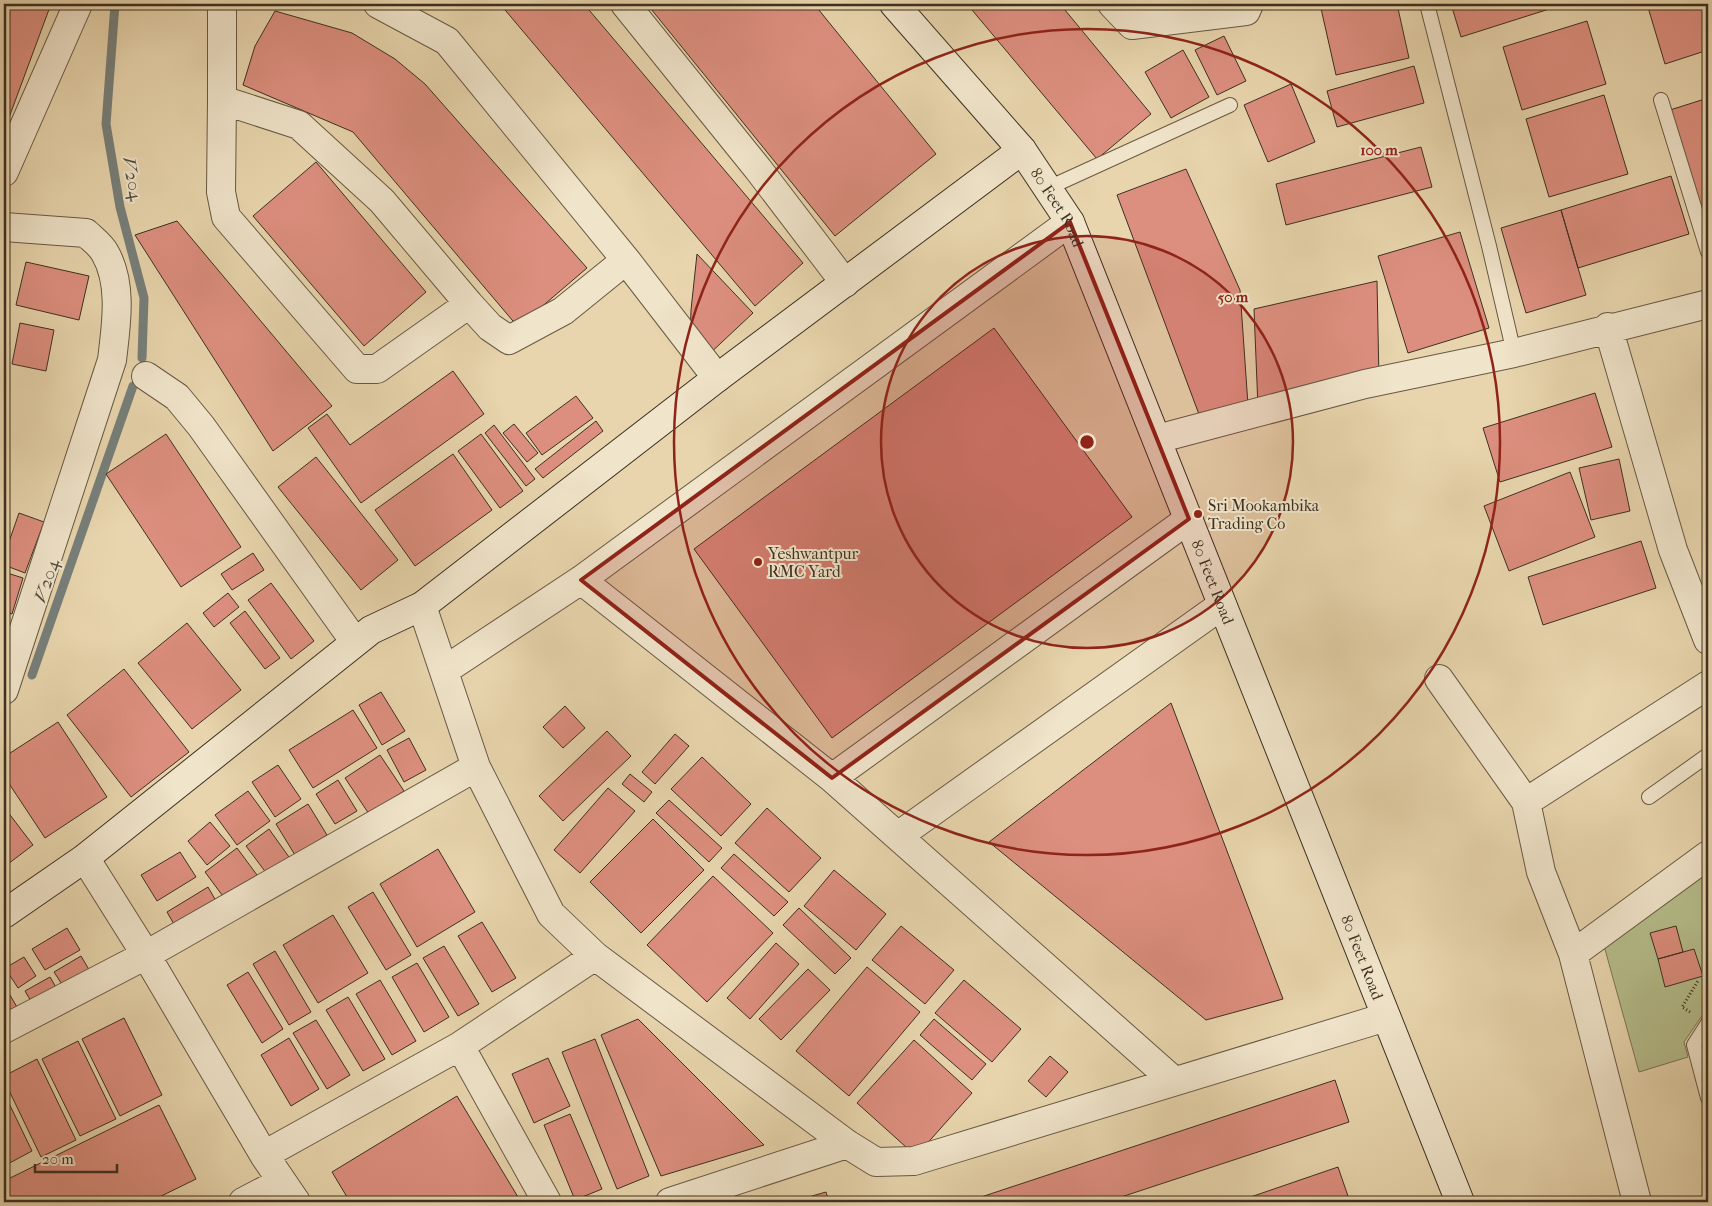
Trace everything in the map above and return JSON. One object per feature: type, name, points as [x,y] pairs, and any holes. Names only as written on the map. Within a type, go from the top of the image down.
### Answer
[{"type":"street","points":[[4,172],[78,4]]},
{"type":"street","points":[[222,4],[221,192],[226,217],[357,369],[377,369],[469,304]]},
{"type":"street","points":[[378,4],[447,41],[626,260],[717,378]]},
{"type":"street","points":[[625,4],[758,169],[845,283]]},
{"type":"street","name":"80 Feet Road","points":[[894,4],[1022,150],[1070,222],[1460,1202]]},
{"type":"street","points":[[1112,4],[1132,25],[1246,11],[1249,4]]},
{"type":"street","points":[[222,100],[300,125],[382,201],[469,304],[490,326],[509,340],[563,311],[626,260]]},
{"type":"street","points":[[4,914],[84,858],[355,642],[371,630],[422,606],[717,378],[1022,150]]},
{"type":"street","points":[[445,670],[581,580],[1070,222]]},
{"type":"street","points":[[4,226],[86,233],[105,252],[115,278],[116,323],[111,363],[4,690]]},
{"type":"street","points":[[1157,439],[1365,384],[1514,353],[1608,327],[1708,304]]},
{"type":"street","points":[[1608,327],[1673,550],[1708,640]]},
{"type":"street","points":[[146,376],[178,397],[201,426],[355,642]]},
{"type":"street","points":[[832,778],[1188,519]]},
{"type":"street","points":[[581,580],[832,778],[1174,1081]]},
{"type":"street","points":[[898,836],[1222,604]]},
{"type":"street","points":[[422,606],[476,767],[550,914],[595,956],[847,1144],[876,1162],[914,1161],[1386,1017]]},
{"type":"street","points":[[1440,679],[1526,802],[1541,872],[1573,954],[1637,1202]]},
{"type":"street","points":[[1526,802],[1708,685]]},
{"type":"street","points":[[4,1029],[146,955],[476,767]]},
{"type":"street","points":[[1573,954],[1708,855]]},
{"type":"street","points":[[84,858],[146,955],[264,1155],[289,1192],[243,1202]]},
{"type":"street","points":[[264,1155],[460,1046],[595,956]]},
{"type":"street","points":[[460,1046],[547,1202]]},
{"type":"street","points":[[670,1202],[847,1144]]},
{"type":"lane","points":[[1427,4],[1514,353]]},
{"type":"lane","points":[[1661,100],[1708,252]]},
{"type":"lane","points":[[1048,188],[1230,105]]},
{"type":"lane","points":[[1649,797],[1708,755]]},
{"type":"lane","points":[[1708,1023],[1694,1045],[1708,1098]]},
{"type":"path","points":[[1698,981],[1682,1007],[1708,1023]]},
{"type":"highlighted area","points":[[1070,222],[1189,519],[832,778],[581,580]]},
{"type":"green space","points":[[1708,864],[1708,1007],[1684,1042],[1688,1057],[1639,1072],[1603,942]]},
{"type":"building","points":[[9,4],[51,4],[4,131],[4,17]]},
{"type":"building","points":[[500,4],[584,4],[803,263],[755,306]]},
{"type":"building","points":[[647,4],[814,4],[936,154],[835,236]]},
{"type":"building","points":[[967,4],[1060,4],[1151,114],[1097,159]]},
{"type":"building","points":[[1320,4],[1397,4],[1409,58],[1336,75]]},
{"type":"building","points":[[1451,4],[1565,4],[1461,37]]},
{"type":"building","points":[[1647,4],[1708,4],[1708,50],[1665,64]]},
{"type":"building","points":[[275,11],[352,33],[395,59],[425,84],[587,268],[518,327],[353,132],[243,85],[255,46]]},
{"type":"building","points":[[1587,21],[1606,84],[1522,110],[1503,47]]},
{"type":"building","points":[[1224,36],[1246,81],[1217,95],[1195,50]]},
{"type":"building","points":[[1183,50],[1209,97],[1171,118],[1145,72]]},
{"type":"building","points":[[1414,66],[1424,103],[1337,127],[1327,91]]},
{"type":"building","points":[[1291,84],[1315,142],[1268,162],[1244,105]]},
{"type":"building","points":[[1604,95],[1628,174],[1549,197],[1526,119]]},
{"type":"building","points":[[1708,98],[1708,238],[1670,110]]},
{"type":"building","points":[[1421,147],[1432,187],[1286,225],[1276,184]]},
{"type":"building","points":[[316,162],[426,292],[364,346],[253,216]]},
{"type":"building","points":[[1186,169],[1240,290],[1248,405],[1203,425],[1117,195]]},
{"type":"building","points":[[1671,176],[1689,234],[1578,268],[1561,210]]},
{"type":"building","points":[[1561,210],[1586,295],[1526,313],[1501,228]]},
{"type":"building","points":[[177,221],[332,406],[273,451],[135,235]]},
{"type":"building","points":[[1460,232],[1489,328],[1408,353],[1378,256]]},
{"type":"building","points":[[697,254],[753,313],[706,357],[690,340]]},
{"type":"building","points":[[26,262],[89,276],[79,320],[16,305]]},
{"type":"building","points":[[1377,281],[1379,380],[1258,408],[1254,309]]},
{"type":"building","points":[[20,323],[54,330],[46,371],[12,364]]},
{"type":"building","points":[[994,328],[1132,517],[832,738],[694,549]]},
{"type":"building","points":[[453,371],[484,414],[361,503],[308,428],[327,414],[350,445]]},
{"type":"building","points":[[1595,393],[1612,447],[1500,482],[1483,428]]},
{"type":"building","points":[[576,396],[593,418],[542,455],[526,433]]},
{"type":"building","points":[[596,421],[603,431],[543,478],[535,469]]},
{"type":"building","points":[[514,424],[538,453],[527,462],[503,433]]},
{"type":"building","points":[[494,425],[535,479],[526,486],[485,433]]},
{"type":"building","points":[[166,434],[241,547],[181,587],[106,474]]},
{"type":"building","points":[[481,434],[523,491],[500,508],[458,451]]},
{"type":"building","points":[[453,454],[492,510],[415,566],[375,510]]},
{"type":"building","points":[[316,457],[398,560],[361,590],[278,487]]},
{"type":"building","points":[[1619,459],[1630,511],[1591,520],[1579,468]]},
{"type":"building","points":[[1570,472],[1595,537],[1509,571],[1484,506]]},
{"type":"building","points":[[19,513],[44,522],[25,573],[4,565],[4,556]]},
{"type":"building","points":[[1641,541],[1656,588],[1543,625],[1528,577]]},
{"type":"building","points":[[253,553],[264,570],[232,590],[221,574]]},
{"type":"building","points":[[4,572],[23,578],[12,614],[4,612]]},
{"type":"building","points":[[271,583],[314,641],[291,659],[248,600]]},
{"type":"building","points":[[228,593],[239,607],[214,627],[203,613]]},
{"type":"building","points":[[245,611],[280,658],[265,669],[230,623]]},
{"type":"building","points":[[187,623],[241,690],[192,729],[138,663]]},
{"type":"building","points":[[124,669],[189,752],[131,797],[67,715]]},
{"type":"building","points":[[381,692],[405,731],[382,745],[359,705]]},
{"type":"building","points":[[1171,703],[1283,999],[1206,1020],[989,842]]},
{"type":"building","points":[[565,706],[585,728],[563,748],[543,727]]},
{"type":"building","points":[[353,710],[377,748],[313,788],[289,750]]},
{"type":"building","points":[[58,722],[107,797],[45,838],[4,776],[4,757]]},
{"type":"building","points":[[607,731],[631,756],[563,821],[539,796]]},
{"type":"building","points":[[675,734],[689,746],[655,784],[642,772]]},
{"type":"building","points":[[409,738],[426,770],[404,782],[387,750]]},
{"type":"building","points":[[380,755],[404,791],[369,814],[345,778]]},
{"type":"building","points":[[702,757],[751,804],[721,836],[671,789]]},
{"type":"building","points":[[278,765],[301,799],[275,817],[252,782]]},
{"type":"building","points":[[630,774],[652,792],[644,802],[622,784]]},
{"type":"building","points":[[338,780],[357,811],[335,824],[316,794]]},
{"type":"building","points":[[608,788],[635,811],[580,873],[554,850]]},
{"type":"building","points":[[248,791],[270,821],[237,845],[215,815]]},
{"type":"building","points":[[669,800],[722,848],[709,862],[656,813]]},
{"type":"building","points":[[308,804],[327,835],[295,855],[276,824]]},
{"type":"building","points":[[4,807],[33,845],[4,867]]},
{"type":"building","points":[[767,808],[821,858],[789,892],[735,843]]},
{"type":"building","points":[[653,819],[704,870],[641,933],[590,882]]},
{"type":"building","points":[[210,822],[230,846],[207,865],[188,841]]},
{"type":"building","points":[[269,829],[289,857],[267,874],[246,846]]},
{"type":"building","points":[[237,848],[257,875],[225,899],[205,872]]},
{"type":"building","points":[[438,849],[475,912],[417,947],[380,884]]},
{"type":"building","points":[[180,852],[196,877],[157,901],[141,875]]},
{"type":"building","points":[[734,854],[788,902],[774,916],[721,868]]},
{"type":"building","points":[[834,870],[886,914],[856,950],[804,906]]},
{"type":"building","points":[[713,876],[773,933],[707,1002],[647,945]]},
{"type":"building","points":[[208,887],[216,901],[175,926],[167,912]]},
{"type":"building","points":[[373,892],[411,955],[386,970],[348,907]]},
{"type":"building","points":[[799,908],[851,958],[835,974],[783,925]]},
{"type":"building","points":[[333,915],[368,973],[318,1003],[283,945]]},
{"type":"building","points":[[482,922],[516,978],[492,992],[458,936]]},
{"type":"building","points":[[901,926],[954,970],[925,1004],[872,960]]},
{"type":"building","points":[[1676,926],[1683,952],[1658,959],[1650,933]]},
{"type":"building","points":[[67,928],[80,950],[45,970],[32,949]]},
{"type":"building","points":[[776,943],[799,964],[750,1019],[727,998]]},
{"type":"building","points":[[444,946],[479,1004],[458,1016],[423,958]]},
{"type":"building","points":[[1694,949],[1703,976],[1665,987],[1658,959]]},
{"type":"building","points":[[275,951],[311,1012],[289,1025],[253,964]]},
{"type":"building","points":[[81,956],[91,973],[65,989],[54,972]]},
{"type":"building","points":[[24,957],[36,976],[18,988],[5,968]]},
{"type":"building","points":[[417,963],[449,1017],[424,1032],[392,977]]},
{"type":"building","points":[[867,967],[920,1012],[849,1096],[796,1051]]},
{"type":"building","points":[[808,969],[830,990],[781,1040],[759,1019]]},
{"type":"building","points":[[248,972],[283,1029],[262,1043],[227,985]]},
{"type":"building","points":[[50,977],[57,989],[32,1003],[25,991]]},
{"type":"building","points":[[380,980],[416,1041],[392,1055],[356,994]]},
{"type":"building","points":[[964,980],[1021,1029],[992,1062],[935,1013]]},
{"type":"building","points":[[4,985],[17,1007],[4,1015]]},
{"type":"building","points":[[348,997],[385,1059],[363,1071],[326,1010]]},
{"type":"building","points":[[124,1018],[162,1095],[120,1116],[82,1039]]},
{"type":"building","points":[[638,1019],[764,1145],[661,1176],[601,1035]]},
{"type":"building","points":[[934,1019],[986,1064],[972,1080],[920,1035]]},
{"type":"building","points":[[316,1020],[350,1075],[327,1089],[293,1033]]},
{"type":"building","points":[[289,1038],[319,1089],[291,1106],[261,1055]]},
{"type":"building","points":[[595,1039],[649,1176],[617,1189],[562,1052]]},
{"type":"building","points":[[914,1040],[972,1093],[916,1156],[857,1103]]},
{"type":"building","points":[[78,1041],[116,1119],[80,1136],[42,1059]]},
{"type":"building","points":[[1050,1056],[1068,1072],[1046,1097],[1028,1081]]},
{"type":"building","points":[[548,1058],[570,1106],[534,1123],[512,1074]]},
{"type":"building","points":[[37,1059],[76,1140],[41,1157],[4,1080],[4,1076]]},
{"type":"building","points":[[1335,1080],[1349,1122],[1106,1202],[966,1202]]},
{"type":"building","points":[[4,1093],[32,1151],[4,1166]]},
{"type":"building","points":[[457,1096],[521,1202],[350,1202],[332,1172]]},
{"type":"building","points":[[159,1105],[196,1179],[149,1202],[4,1202],[4,1181]]},
{"type":"building","points":[[570,1114],[602,1189],[575,1200],[544,1125]]},
{"type":"building","points":[[1338,1167],[1350,1202],[1236,1202]]},
{"type":"building","points":[[826,1192],[829,1202],[791,1202]]},
{"type":"waterway","name":"V204","points":[[115,4],[106,124],[120,207],[144,298],[142,358]]},
{"type":"waterway","name":"V204","points":[[32,675],[133,386]]},
{"type":"place","name":"Sri Mookambika Trading Co","points":[[1198,514]]},
{"type":"place","name":"Yeshwantpur RMC Yard","points":[[758,562]]}]
